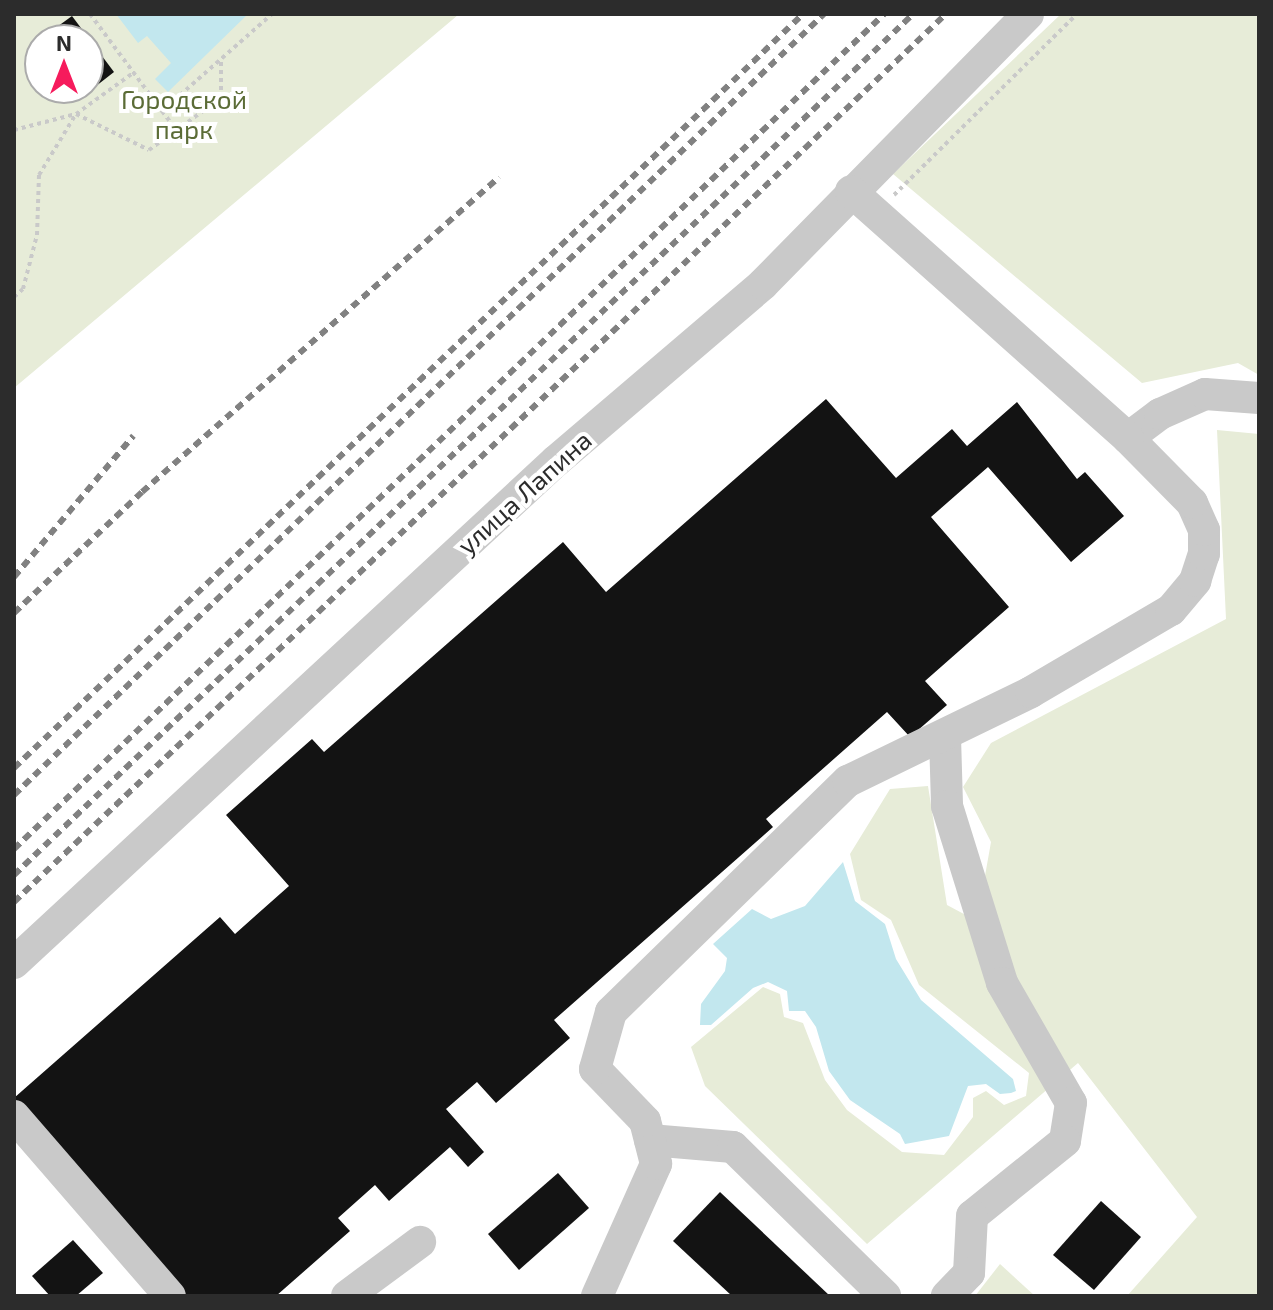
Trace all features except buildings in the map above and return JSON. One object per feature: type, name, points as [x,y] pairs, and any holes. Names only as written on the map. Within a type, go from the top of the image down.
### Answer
[{"type":"street","name":"улица Лапина","points":[[14,963],[556,461],[763,284],[1028,14]]},
{"type":"street","points":[[597,1296],[656,1164],[645,1121],[595,1069],[611,1012],[848,781],[945,737],[1092,657],[1183,600],[1204,554],[1204,530],[1192,503],[1128,438],[851,191]]},
{"type":"street","points":[[1128,438],[1160,414],[1205,394],[1259,398]]},
{"type":"street","points":[[945,737],[947,806],[1002,983],[1071,1103],[1065,1141],[972,1216],[969,1273],[947,1296]]},
{"type":"street","points":[[14,1116],[170,1296]]},
{"type":"street","points":[[650,1140],[733,1147],[885,1296]]},
{"type":"street","points":[[347,1296],[420,1242]]},
{"type":"path","points":[[90,14],[178,132]]},
{"type":"path","points":[[162,111],[272,14]]},
{"type":"path","points":[[76,114],[149,150],[221,98],[221,58]]},
{"type":"path","points":[[14,130],[76,114],[133,73]]},
{"type":"path","points":[[14,297],[23,289],[37,235],[39,175],[76,114]]},
{"type":"green space","name":"Городской парк","points":[[14,14],[458,15],[14,388]]},
{"type":"green space","points":[[1061,14],[1259,14],[1259,375],[1238,363],[1142,383],[893,174]]},
{"type":"green space","points":[[1217,430],[1259,434],[1259,1296],[1127,1296],[1197,1217],[1078,1063],[867,1244],[705,1086],[691,1047],[763,987],[780,994],[784,1017],[803,1023],[825,1080],[847,1110],[902,1152],[944,1155],[973,1117],[973,1098],[986,1091],[1004,1105],[1026,1096],[1029,1073],[919,985],[891,920],[861,900],[850,854],[890,789],[928,786],[947,905],[977,921],[991,842],[963,787],[991,743],[1226,619]]},
{"type":"green space","points":[[1000,1264],[1035,1296],[975,1296]]},
{"type":"water","points":[[116,14],[248,14],[168,92],[155,79],[171,63],[147,36],[138,43]]},
{"type":"water","points":[[843,862],[855,901],[885,924],[896,959],[921,1000],[1013,1079],[1016,1091],[1011,1093],[1000,1094],[986,1084],[968,1086],[949,1136],[905,1144],[900,1134],[850,1100],[829,1071],[816,1027],[805,1011],[789,1011],[787,991],[768,982],[753,988],[711,1025],[700,1025],[701,1004],[725,971],[727,958],[713,944],[752,909],[771,919],[805,906]]},
{"type":"railway","points":[[14,768],[803,14]]},
{"type":"railway","points":[[14,795],[824,14]]},
{"type":"railway","points":[[14,849],[884,14]]},
{"type":"railway","points":[[14,875],[913,14]]},
{"type":"railway","points":[[14,902],[946,14]]},
{"type":"railway","points":[[14,613],[142,492],[499,177]]},
{"type":"railway","points":[[14,577],[133,436]]}]
